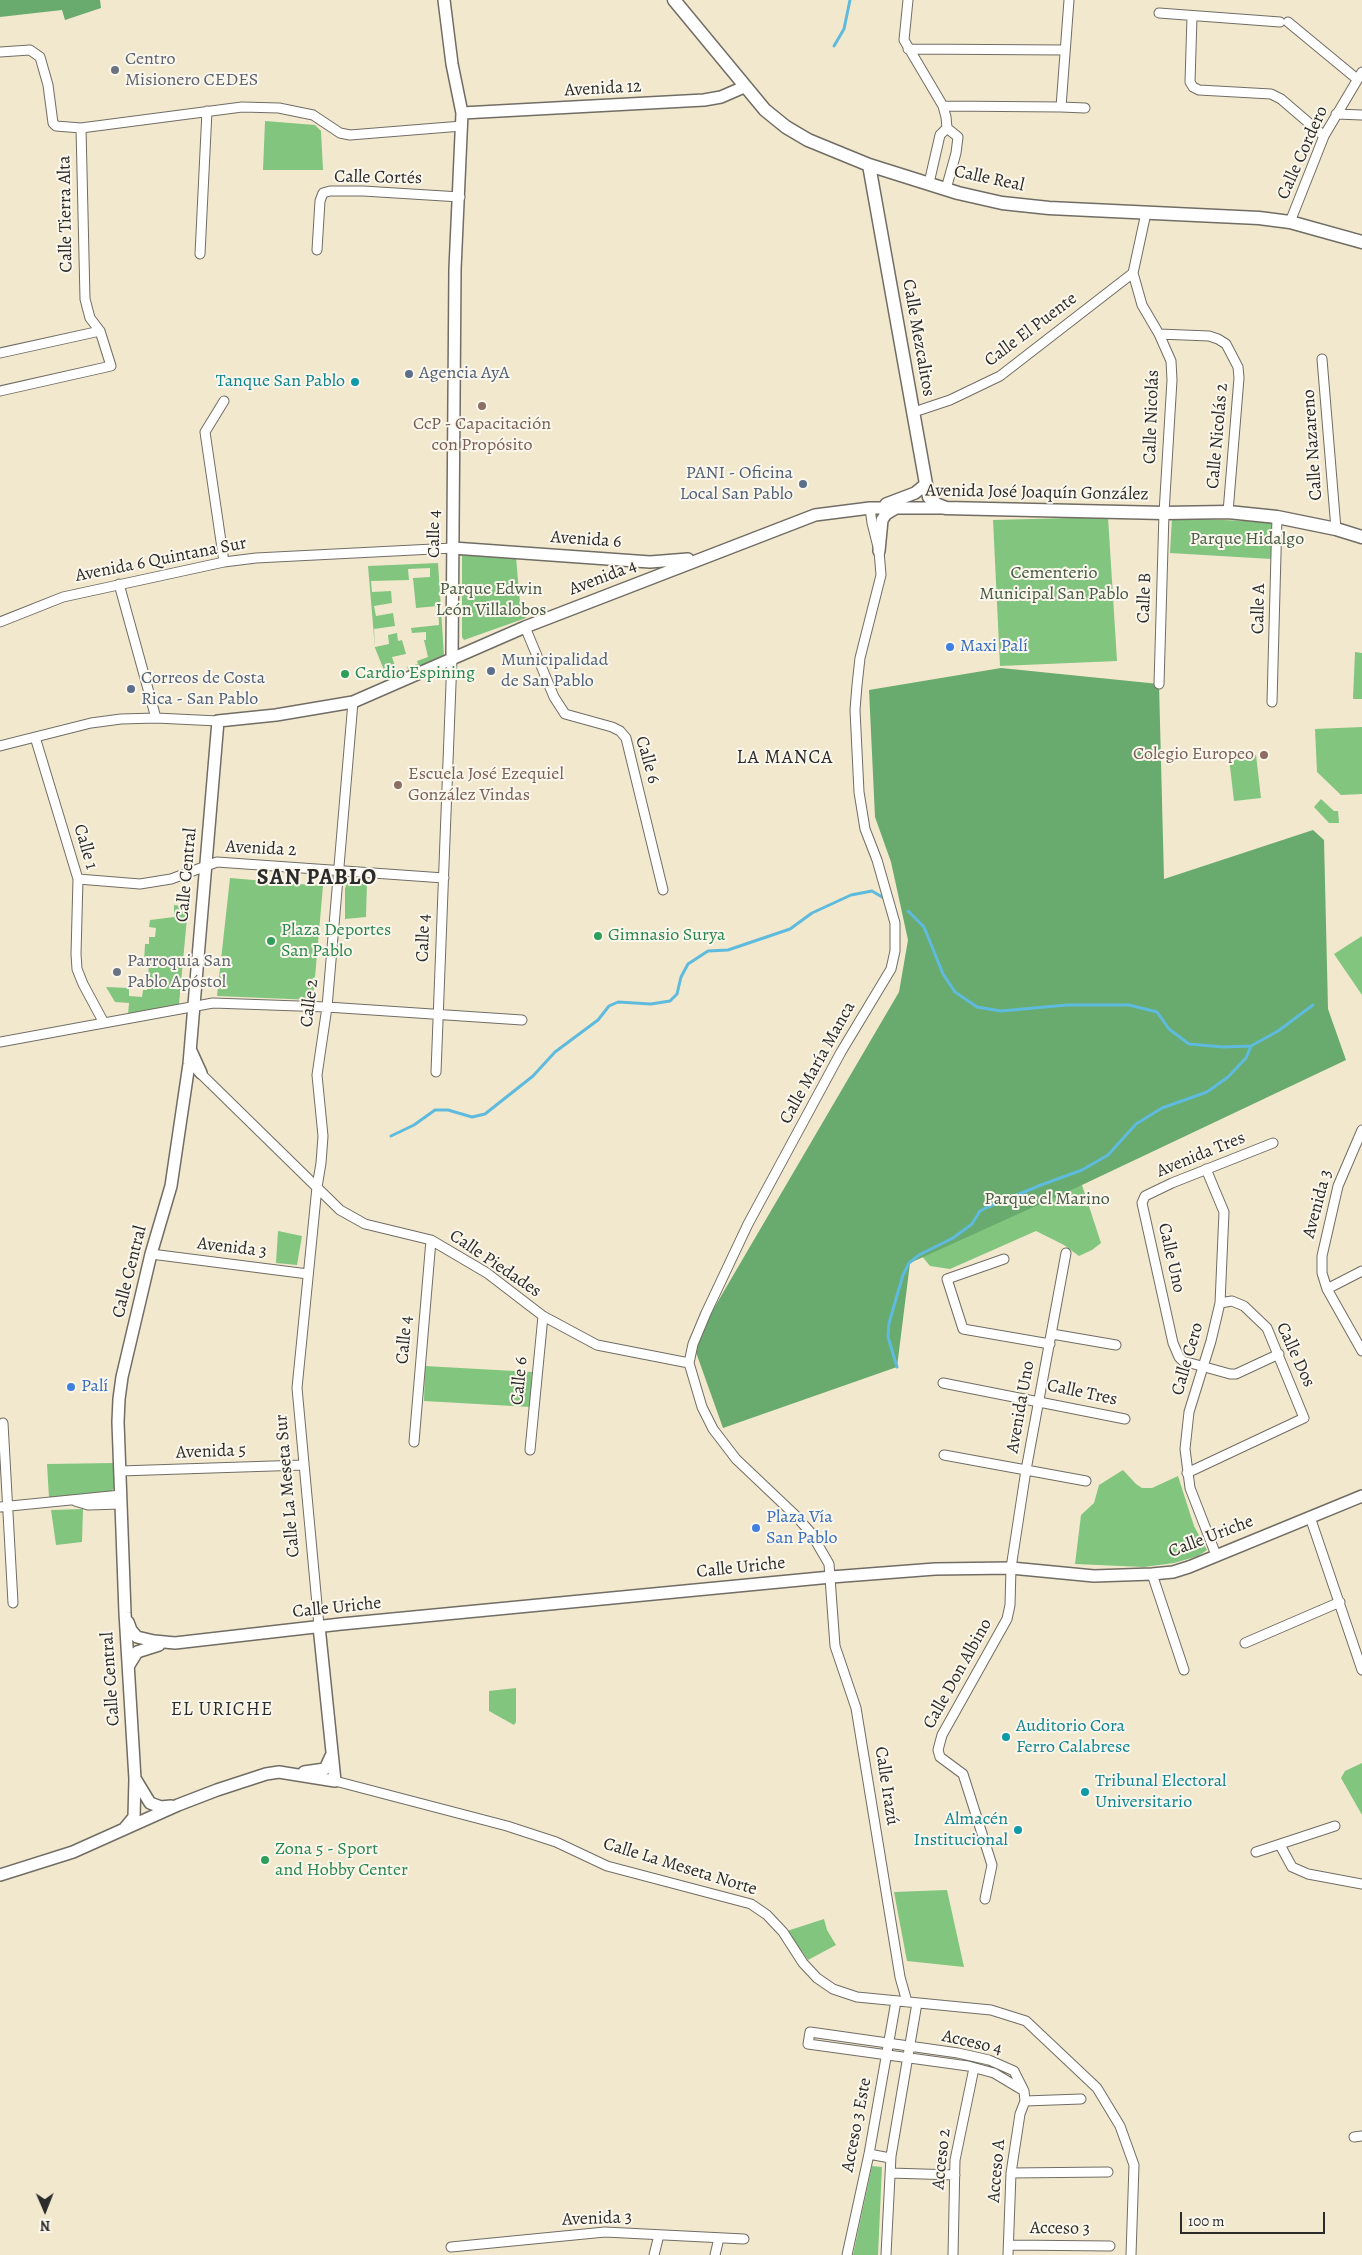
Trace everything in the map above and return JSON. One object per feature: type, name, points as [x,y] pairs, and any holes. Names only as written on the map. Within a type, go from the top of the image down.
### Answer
[{"type":"main road","name":"Calle 4","points":[[444,0],[452,64],[462,113],[455,295],[452,658]]},
{"type":"main road","name":"Calle Real","points":[[674,0],[744,87],[765,110],[786,127],[808,140],[869,165],[946,189],[1002,203],[1048,208],[1091,208],[1146,213],[1259,218],[1290,222],[1362,242]]},
{"type":"main road","name":"Avenida 12","points":[[462,113],[704,100],[721,97],[744,87]]},
{"type":"main road","name":"Calle Mezcalitos","points":[[869,165],[926,484],[929,497],[936,504],[946,508]]},
{"type":"main road","points":[[870,508],[900,500],[916,493],[926,484]]},
{"type":"main road","name":"Avenida José Joaquín González","points":[[717,554],[815,515],[870,508],[1164,513],[1228,512],[1277,517],[1336,529],[1362,537]]},
{"type":"main road","points":[[880,551],[882,520],[891,510],[896,508]]},
{"type":"main road","name":"Avenida 6","points":[[453,548],[650,562],[681,560],[717,554]]},
{"type":"main road","name":"Avenida 4","points":[[218,721],[276,716],[353,702],[525,627],[618,590],[717,554]]},
{"type":"main road","points":[[618,590],[650,573],[652,567],[650,562]]},
{"type":"main road","name":"Calle Central","points":[[124,1829],[134,1817],[135,1778],[125,1613],[118,1422],[122,1377],[151,1254],[171,1186],[189,1064],[204,867],[218,721]]},
{"type":"main road","points":[[190,1048],[200,1073]]},
{"type":"main road","name":"Calle Uriche","points":[[125,1613],[131,1630],[137,1637],[175,1643],[319,1626],[831,1577],[963,1567],[1011,1568],[1078,1575],[1152,1574],[1173,1572],[1362,1496]]},
{"type":"main road","name":"Calle La Meseta Sur","points":[[319,1626],[335,1781]]},
{"type":"main road","points":[[302,1629],[317,1633],[321,1642]]},
{"type":"main road","points":[[128,1667],[137,1652],[157,1645],[175,1643]]},
{"type":"main road","points":[[279,1772],[325,1769],[332,1756]]},
{"type":"main road","name":"Calle La Meseta Norte","points":[[0,1875],[73,1852],[178,1805],[266,1774],[279,1772],[335,1781]]},
{"type":"main road","points":[[135,1778],[150,1803],[161,1807],[178,1805]]},
{"type":"street","points":[[908,0],[903,33],[908,48],[943,106],[946,128],[958,137],[956,153],[946,189]]},
{"type":"street","points":[[1061,107],[1069,0]]},
{"type":"street","points":[[1159,14],[1284,22],[1359,75]]},
{"type":"street","points":[[1192,17],[1190,82],[1193,87],[1198,90],[1271,94],[1281,99],[1324,136]]},
{"type":"street","points":[[908,48],[1065,50]]},
{"type":"street","points":[[0,52],[24,49],[36,53],[42,61],[53,123],[56,126],[81,128],[242,107],[279,108],[313,115],[340,133],[350,135],[462,126]]},
{"type":"street","name":"Calle Cordero","points":[[1290,222],[1324,136],[1359,75]]},
{"type":"street","points":[[943,106],[1085,108]]},
{"type":"street","points":[[200,254],[207,111]]},
{"type":"street","points":[[1336,114],[1362,115]]},
{"type":"street","name":"Calle Tierra Alta","points":[[81,128],[84,299],[90,318],[100,331]]},
{"type":"street","points":[[929,183],[940,135],[946,128]]},
{"type":"street","name":"Calle Cortés","points":[[317,250],[320,201],[323,193],[330,191],[363,191],[460,197]]},
{"type":"street","points":[[1132,273],[1146,213]]},
{"type":"street","name":"Calle El Puente","points":[[914,412],[950,400],[1000,376],[1132,273]]},
{"type":"street","name":"Calle Nicolás","points":[[1132,273],[1142,305],[1159,334],[1171,361],[1172,380],[1164,513]]},
{"type":"street","points":[[0,354],[100,331],[111,366],[0,391]]},
{"type":"street","name":"Calle Nicolás 2","points":[[1159,334],[1209,336],[1218,339],[1226,344],[1238,367],[1239,378],[1228,512]]},
{"type":"street","name":"Calle Nazareno","points":[[1322,359],[1336,529]]},
{"type":"street","points":[[224,401],[205,432],[224,562]]},
{"type":"street","name":"Calle María Manca","points":[[689,1363],[693,1344],[706,1313],[748,1224],[841,1052],[891,969],[895,952],[895,923],[877,860],[865,829],[859,792],[855,710],[860,658],[881,575],[880,551],[870,508]]},
{"type":"street","name":"Calle B","points":[[1159,684],[1164,513]]},
{"type":"street","name":"Calle A","points":[[1272,702],[1277,517]]},
{"type":"street","name":"Avenida 6 Quintana Sur","points":[[0,622],[63,597],[224,562],[256,558],[453,548]]},
{"type":"street","points":[[119,584],[156,718]]},
{"type":"street","name":"Calle 6","points":[[525,627],[554,697],[564,714],[612,727],[620,731],[626,738],[663,890]]},
{"type":"street","name":"Calle 4","points":[[436,1072],[452,658]]},
{"type":"street","name":"Calle 2","points":[[317,1187],[323,1136],[317,1075],[327,1007],[353,702]]},
{"type":"street","points":[[0,746],[91,723],[156,718],[218,721]]},
{"type":"street","name":"Calle 1","points":[[35,736],[78,879],[77,969],[86,992],[104,1023]]},
{"type":"street","name":"Avenida 2","points":[[78,879],[140,884],[171,879],[217,862],[339,869],[444,878]]},
{"type":"street","points":[[0,1042],[213,1003],[327,1007],[522,1020]]},
{"type":"street","name":"Calle Piedades","points":[[189,1064],[340,1210],[365,1224],[430,1240],[487,1273],[542,1316],[597,1345],[689,1363]]},
{"type":"street","name":"Avenida 3","points":[[1327,1289],[1322,1273],[1322,1256],[1326,1235],[1344,1167],[1362,1130]]},
{"type":"street","name":"Avenida Tres","points":[[1143,1198],[1172,1183],[1273,1143]]},
{"type":"street","name":"Calle Cero","points":[[1206,1169],[1224,1212],[1220,1303],[1193,1397],[1185,1449],[1187,1473],[1194,1501],[1216,1556]]},
{"type":"street","name":"Calle La Meseta Sur","points":[[317,1187],[297,1388],[319,1626]]},
{"type":"street","name":"Calle Uno","points":[[1143,1198],[1142,1203],[1176,1352],[1183,1361],[1223,1373],[1236,1374],[1279,1354]]},
{"type":"street","name":"Calle 4","points":[[414,1442],[430,1240]]},
{"type":"street","name":"Avenida Uno","points":[[1011,1568],[1038,1401],[1066,1253]]},
{"type":"street","name":"Avenida 3","points":[[151,1254],[308,1274]]},
{"type":"street","points":[[1004,1259],[947,1279],[963,1329],[1050,1344]]},
{"type":"street","points":[[1362,1270],[1327,1289],[1362,1351]]},
{"type":"street","name":"Calle Dos","points":[[1187,1473],[1304,1418],[1267,1328],[1244,1306],[1232,1302],[1220,1303]]},
{"type":"street","name":"Calle 6","points":[[530,1450],[542,1316]]},
{"type":"street","points":[[1052,1334],[1116,1345]]},
{"type":"street","points":[[689,1363],[702,1407],[713,1429],[736,1459],[795,1515],[810,1533],[829,1564],[831,1577]]},
{"type":"street","name":"Calle Tres","points":[[943,1383],[1125,1419]]},
{"type":"street","points":[[3,1423],[4,1507],[13,1604]]},
{"type":"street","points":[[944,1455],[1086,1481]]},
{"type":"street","name":"Avenida 5","points":[[120,1471],[303,1465]]},
{"type":"street","points":[[4,1507],[74,1501],[88,1505],[121,1500]]},
{"type":"street","points":[[1310,1517],[1362,1670]]},
{"type":"street","name":"Calle Don Albino","points":[[985,1899],[992,1865],[964,1774],[940,1757],[938,1750],[942,1735],[1007,1619],[1010,1605],[1011,1568]]},
{"type":"street","points":[[1152,1574],[1184,1670]]},
{"type":"street","name":"Calle Irazú","points":[[831,1577],[835,1646],[856,1708],[900,1978],[907,2002]]},
{"type":"street","points":[[1245,1643],[1340,1602]]},
{"type":"street","name":"Calle La Meseta Norte","points":[[335,1781],[507,1826],[556,1842],[607,1866],[751,1904],[767,1915],[783,1932],[803,1963],[817,1978],[833,1989],[857,1997],[991,2010],[1026,2021],[1097,2088],[1120,2126],[1134,2164],[1131,2255]]},
{"type":"street","points":[[1256,1852],[1335,1826]]},
{"type":"street","points":[[1280,1845],[1292,1867],[1308,1874],[1362,1884]]},
{"type":"street","name":"Acceso 3 Este","points":[[847,2255],[888,2056],[896,2001]]},
{"type":"street","points":[[886,2255],[890,2158],[909,2059],[917,2003]]},
{"type":"street","name":"Acceso 4","points":[[810,2032],[989,2060],[1014,2071],[1025,2096],[994,2073],[974,2068],[808,2044],[810,2032]]},
{"type":"street","name":"Acceso 2","points":[[952,2255],[955,2160],[974,2068]]},
{"type":"street","points":[[1025,2096],[1081,2099]]},
{"type":"street","name":"Acceso A","points":[[1008,2255],[1011,2173],[1020,2114],[1025,2096]]},
{"type":"street","points":[[869,2154],[890,2158]]},
{"type":"street","points":[[1011,2173],[1108,2172]]},
{"type":"street","points":[[890,2174],[955,2175]]},
{"type":"street","name":"Avenida 3","points":[[451,2247],[605,2232],[744,2239]]},
{"type":"street","points":[[654,2255],[659,2235]]},
{"type":"street","points":[[715,2255],[719,2238]]},
{"type":"street","name":"Acceso 3","points":[[1009,2245],[1110,2246]]},
{"type":"green space","points":[[0,0],[100,0],[101,8],[65,20],[62,10],[0,17]]},
{"type":"green space","points":[[265,121],[315,125],[321,131],[323,170],[263,170]]},
{"type":"green space","name":"Cementerio Municipal San Pablo","points":[[1108,517],[1117,661],[1000,666],[993,520]]},
{"type":"green space","name":"Parque Hidalgo","points":[[1172,518],[1272,522],[1271,559],[1170,553]]},
{"type":"green space","name":"Parque Edwin León Villalobos","points":[[462,555],[516,557],[520,603],[526,618],[464,640],[462,637]]},
{"type":"green space","points":[[438,563],[444,656],[388,680],[375,648],[368,566]],"holes":[[[430,568],[430,577],[413,578],[416,608],[438,606],[439,625],[411,628],[412,633],[426,632],[426,640],[424,640],[428,657],[417,661],[418,664],[407,667],[409,671],[398,675],[392,657],[406,654],[402,640],[398,641],[397,633],[388,635],[389,644],[375,647],[374,629],[395,626],[393,613],[376,616],[374,606],[392,603],[391,591],[372,592],[371,581],[409,580],[408,569]]]},
{"type":"green space","points":[[1355,652],[1362,653],[1362,699],[1353,699]]},
{"type":"green space","points":[[1001,668],[1159,684],[1164,879],[1313,830],[1324,840],[1328,1009],[1346,1060],[1082,1185],[910,1263],[897,1367],[723,1428],[693,1344],[899,992],[908,940],[891,862],[875,817],[869,690]]},
{"type":"green space","points":[[1362,727],[1362,794],[1341,795],[1317,772],[1315,729]]},
{"type":"green space","points":[[1256,755],[1261,798],[1234,801],[1229,758]]},
{"type":"green space","points":[[1321,799],[1334,811],[1338,811],[1339,823],[1329,823],[1314,807]]},
{"type":"green space","name":"Plaza Deportes San Pablo","points":[[230,878],[323,886],[313,1000],[217,996]]},
{"type":"green space","points":[[348,879],[367,881],[366,917],[345,919],[345,889]]},
{"type":"green space","points":[[174,905],[188,907],[179,1004],[128,1015],[129,1003],[115,1002],[106,987],[129,988],[129,996],[142,997],[143,990],[147,990],[149,963],[144,962],[145,944],[149,944],[149,937],[155,937],[156,928],[149,927],[150,920],[174,917]]},
{"type":"green space","points":[[1362,936],[1362,995],[1334,954]]},
{"type":"green space","name":"Parque el Marino","points":[[1075,1181],[1082,1185],[1101,1243],[1079,1256],[1064,1245],[1036,1231],[950,1269],[930,1266],[917,1250]]},
{"type":"green space","points":[[278,1231],[302,1236],[297,1265],[276,1263]]},
{"type":"green space","points":[[425,1366],[532,1372],[530,1407],[424,1401]]},
{"type":"green space","points":[[115,1463],[115,1487],[110,1493],[49,1498],[47,1464]]},
{"type":"green space","points":[[1123,1470],[1142,1488],[1152,1488],[1178,1476],[1194,1526],[1207,1550],[1198,1556],[1174,1563],[1144,1567],[1075,1564],[1081,1515],[1094,1503],[1099,1485]]},
{"type":"green space","points":[[83,1509],[82,1542],[56,1545],[51,1510]]},
{"type":"green space","points":[[516,1688],[516,1722],[514,1725],[489,1711],[489,1691]]},
{"type":"green space","points":[[1362,1763],[1362,1815],[1341,1778],[1345,1771]]},
{"type":"green space","points":[[947,1890],[964,1967],[907,1961],[894,1892]]},
{"type":"green space","points":[[824,1919],[827,1930],[836,1945],[808,1960],[787,1931]]},
{"type":"green space","points":[[872,2166],[882,2167],[878,2255],[853,2255]]},
{"type":"waterway","points":[[834,46],[844,29],[850,0]]},
{"type":"waterway","points":[[391,1136],[414,1125],[435,1110],[448,1110],[472,1117],[485,1114],[533,1076],[555,1052],[598,1020],[609,1006],[618,1002],[651,1004],[670,1001],[677,994],[681,977],[688,964],[708,951],[728,950],[790,929],[812,913],[851,895],[872,891],[882,897]]},
{"type":"waterway","points":[[908,911],[924,927],[943,974],[955,992],[977,1007],[1001,1011],[1067,1005],[1129,1005],[1157,1012],[1169,1029],[1189,1044],[1223,1047],[1251,1046]]},
{"type":"waterway","points":[[897,1367],[888,1337],[889,1323],[903,1275],[909,1263],[919,1255],[953,1238],[972,1224],[980,1211],[1082,1170],[1108,1155],[1136,1124],[1162,1108],[1207,1092],[1228,1077],[1246,1058],[1251,1046],[1278,1031],[1313,1005]]},
{"type":"place","name":"Centro Misionero CEDES","points":[[115,70]]},
{"type":"place","name":"Agencia AyA","points":[[409,374]]},
{"type":"place","name":"Tanque San Pablo","points":[[355,382]]},
{"type":"place","name":"CcP - Capacitación con Propósito","points":[[482,406]]},
{"type":"place","name":"PANI - Oficina Local San Pablo","points":[[803,484]]},
{"type":"place","name":"Maxi Palí","points":[[950,647]]},
{"type":"place","name":"Municipalidad de San Pablo","points":[[491,671]]},
{"type":"place","name":"Cardio Espining","points":[[345,674]]},
{"type":"place","name":"Correos de Costa Rica - San Pablo","points":[[131,689]]},
{"type":"place","name":"Colegio Europeo","points":[[1264,755]]},
{"type":"place","name":"Escuela José Ezequiel González Vindas","points":[[398,785]]},
{"type":"place","name":"Gimnasio Surya","points":[[598,936]]},
{"type":"place","name":"Plaza Deportes San Pablo","points":[[271,941]]},
{"type":"place","name":"Parroquia San Pablo Apóstol","points":[[117,972]]},
{"type":"place","name":"Palí","points":[[71,1387]]},
{"type":"place","name":"Plaza Vía San Pablo","points":[[756,1528]]},
{"type":"place","name":"Auditorio Cora Ferro Calabrese","points":[[1006,1737]]},
{"type":"place","name":"Tribunal Electoral Universitario","points":[[1085,1792]]},
{"type":"place","name":"Almacén Institucional","points":[[1018,1830]]},
{"type":"place","name":"Zona 5 - Sport and Hobby Center","points":[[265,1860]]},
{"type":"district","name":"LA MANCA","points":[[785,758]]},
{"type":"district","name":"SAN PABLO","points":[[317,879]]},
{"type":"district","name":"EL URICHE","points":[[222,1710]]}]
